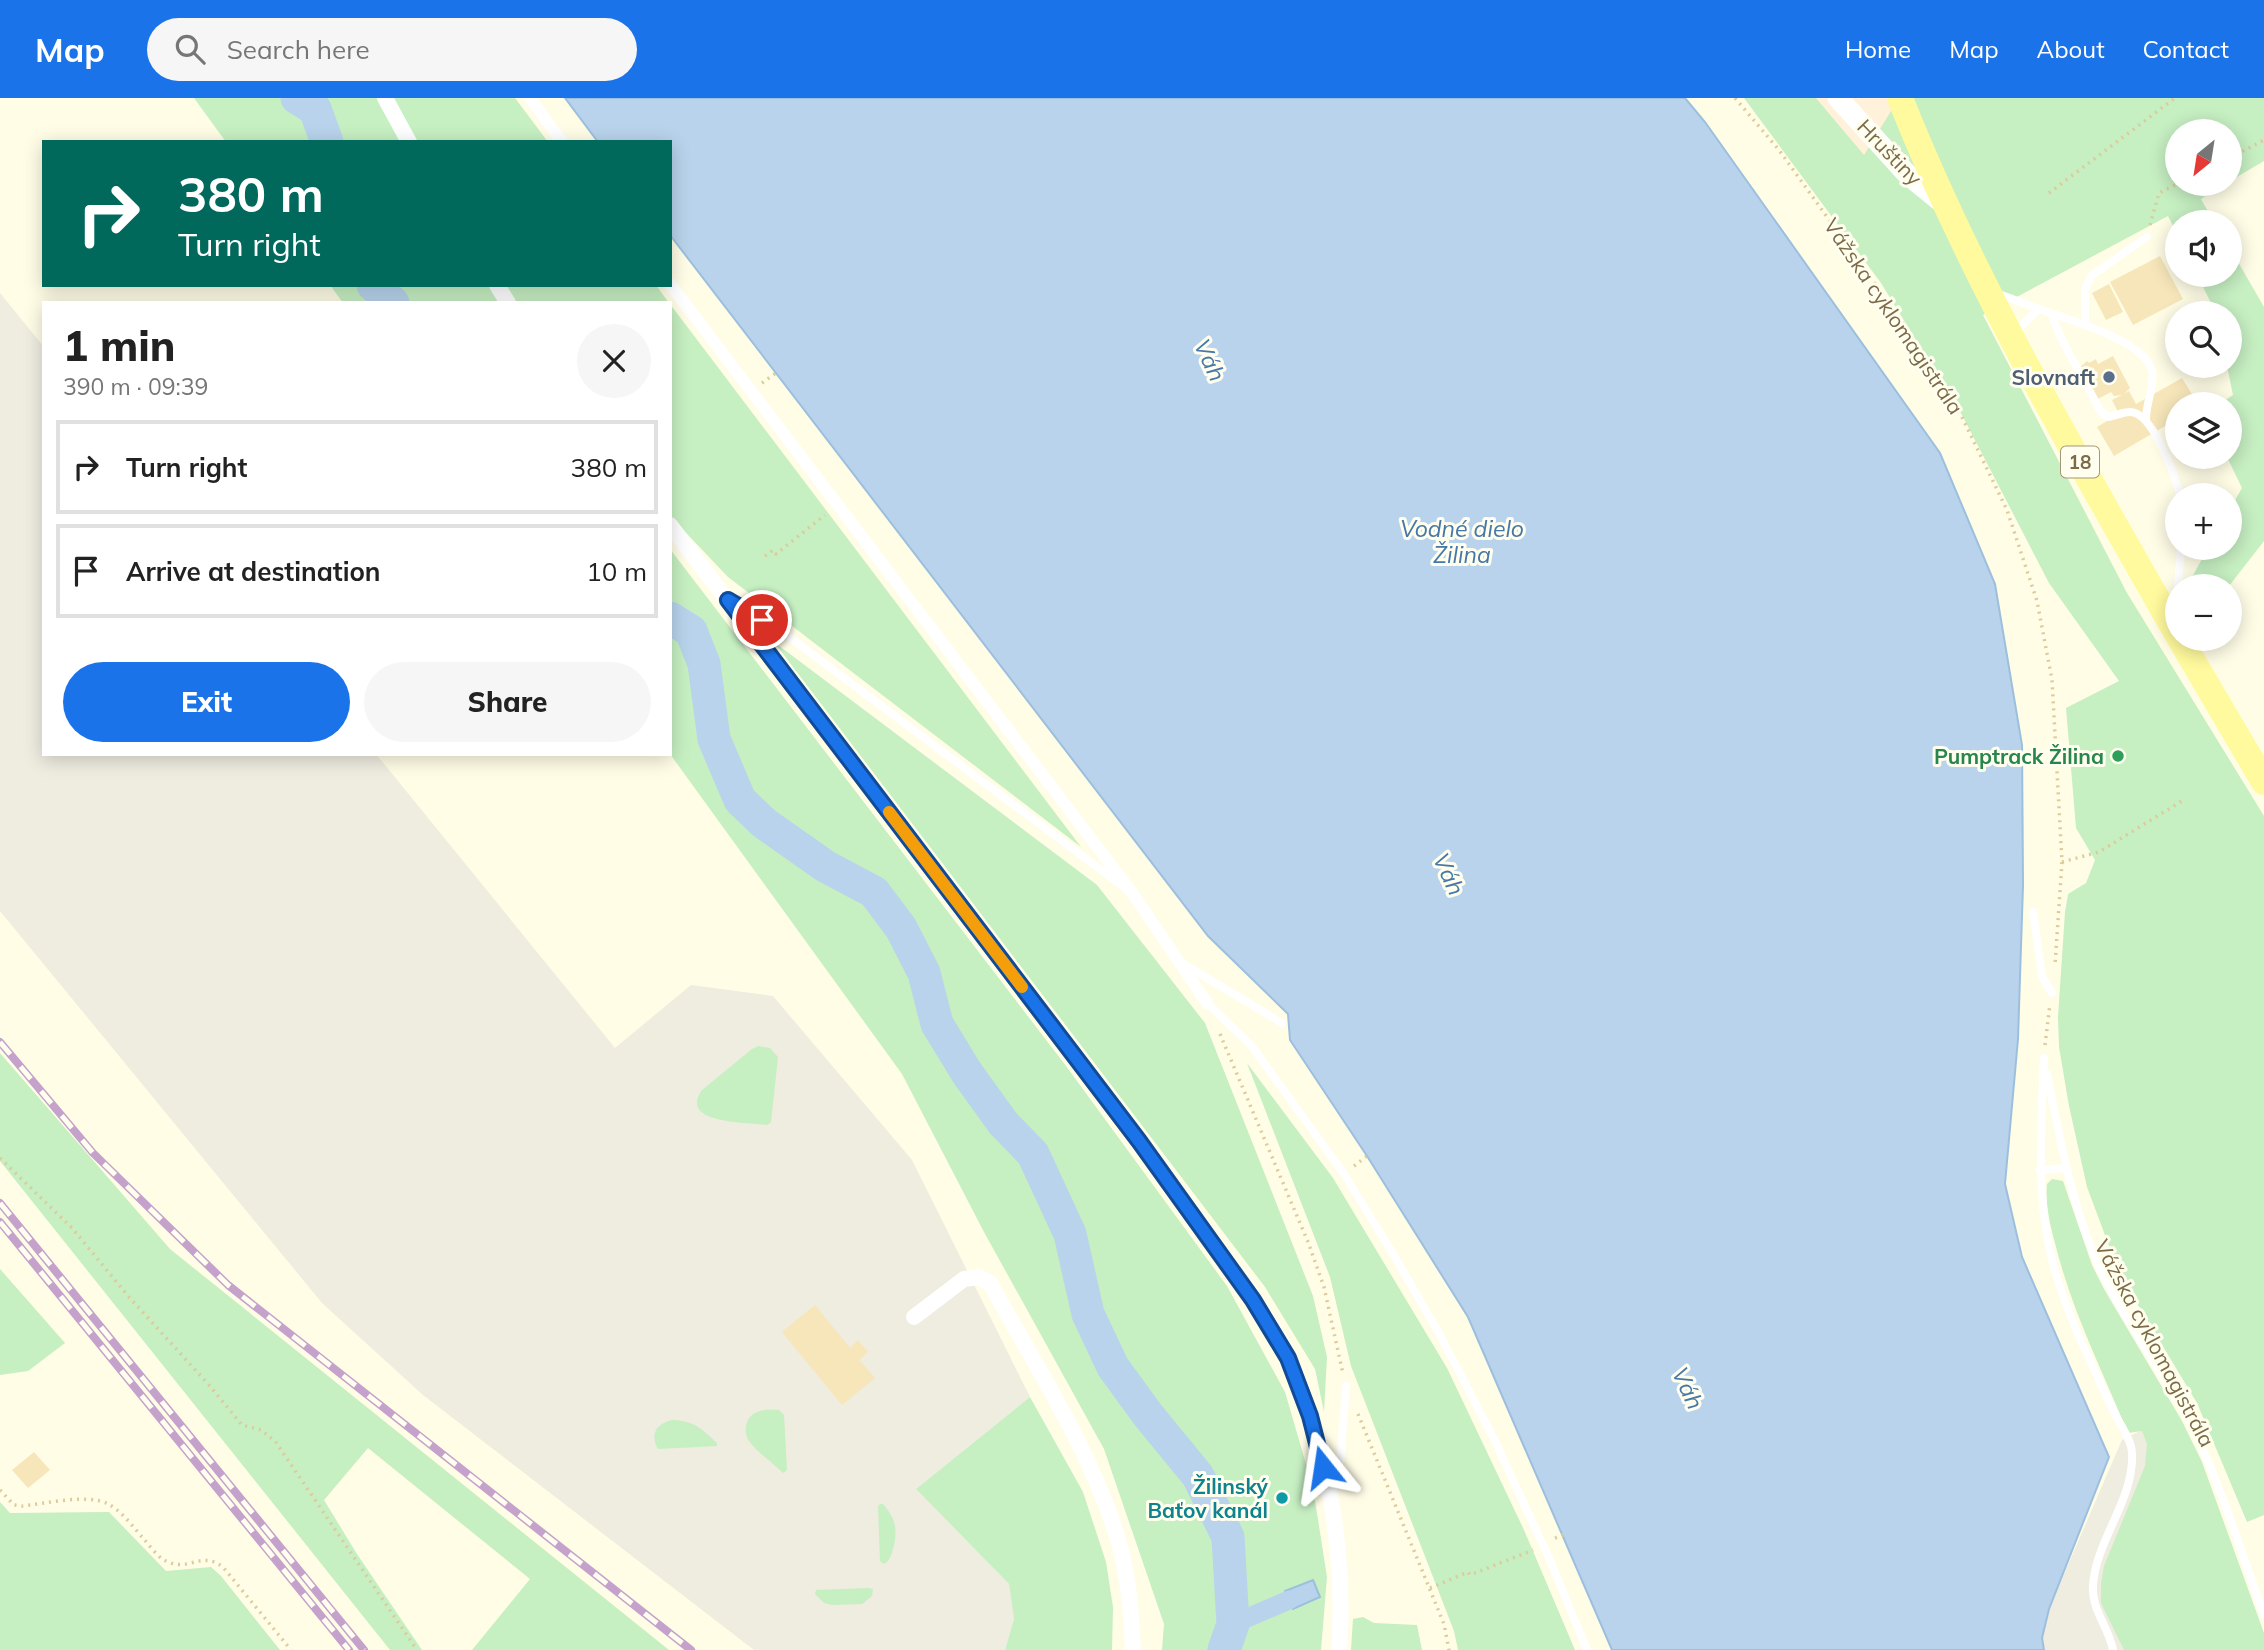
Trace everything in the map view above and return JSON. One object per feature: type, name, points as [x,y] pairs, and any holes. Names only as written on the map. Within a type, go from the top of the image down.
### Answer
[{"type":"main road","name":"18","points":[[1900,98],[1944,204],[1986,289],[2165,612]]},
{"type":"main road","name":"18","points":[[2187,651],[2264,782]]},
{"type":"street","points":[[385,98],[409,140]]},
{"type":"street","points":[[530,98],[561,140]]},
{"type":"street","name":"Hruštiny","points":[[1838,98],[1908,174],[1944,204]]},
{"type":"street","points":[[672,287],[1133,894],[1207,1003]]},
{"type":"street","points":[[672,528],[1139,1141],[1278,1338],[1310,1416],[1329,1492],[1340,1555],[1339,1650]]},
{"type":"street","points":[[914,1317],[964,1279],[979,1277],[990,1283],[1072,1432],[1105,1501],[1119,1545],[1129,1594],[1133,1650]]},
{"type":"lane","points":[[2085,325],[2085,289],[2091,276],[2147,237]]},
{"type":"lane","points":[[1986,289],[2104,332],[2146,358],[2151,366],[2153,381],[2146,404],[2146,419],[2170,465],[2176,483]]},
{"type":"lane","points":[[2011,336],[2039,309]]},
{"type":"lane","points":[[2050,313],[2101,412],[2108,417],[2131,412],[2146,419]]},
{"type":"lane","points":[[728,600],[780,630],[1133,894]]},
{"type":"lane","points":[[2033,912],[2042,976],[2052,993]]},
{"type":"lane","points":[[1180,961],[1282,1023]]},
{"type":"lane","points":[[1207,1003],[1251,1045],[1351,1185],[1440,1335],[1494,1439],[1587,1650]]},
{"type":"lane","points":[[2044,1058],[2066,1168],[2090,1242],[2105,1279],[2194,1431],[2264,1615]]},
{"type":"lane","points":[[2044,1058],[2040,1170],[2046,1234],[2058,1283],[2132,1452],[2123,1497],[2096,1565],[2093,1587],[2095,1607],[2113,1650]]},
{"type":"lane","points":[[2040,1170],[2066,1168]]},
{"type":"lane","points":[[1329,1492],[1339,1478],[1346,1386]]},
{"type":"path","name":"Vážska cyklomagistrála","points":[[1735,98],[1779,150],[1906,327],[1959,411],[2007,510],[2037,601],[2052,680],[2062,862],[2044,1058]]},
{"type":"path","points":[[2049,193],[2175,98]]},
{"type":"path","points":[[2242,152],[2264,140]]},
{"type":"path","points":[[2147,237],[2159,193],[2165,190]]},
{"type":"path","points":[[765,556],[773,550],[776,554],[838,505]]},
{"type":"path","points":[[2062,862],[2099,852],[2185,799]]},
{"type":"path","points":[[1207,1003],[1308,1242],[1324,1287],[1346,1386],[1430,1588],[1444,1624],[1449,1650]]},
{"type":"path","points":[[0,1158],[72,1228],[242,1425],[261,1430],[275,1441],[417,1650]]},
{"type":"path","points":[[0,1490],[14,1505],[22,1506],[85,1500],[108,1503],[168,1563],[178,1565],[214,1560],[223,1567],[291,1650]]},
{"type":"path","points":[[1430,1588],[1468,1572],[1470,1575],[1481,1571],[1536,1549],[1542,1544]]},
{"type":"shaded area","points":[[1816,98],[1899,98],[1864,156]]},
{"type":"shaded area","points":[[0,293],[42,345],[42,756],[378,756],[615,1048],[691,985],[773,996],[912,1160],[1030,1397],[916,1489],[1009,1584],[1014,1619],[1005,1650],[754,1650],[423,1395],[322,1303],[0,911]]},
{"type":"shaded area","points":[[2142,1430],[2231,1650],[2044,1650],[2042,1638],[2049,1609],[2122,1440]]},
{"type":"green space","points":[[194,98],[515,98],[546,140],[225,140]]},
{"type":"green space","points":[[1744,98],[1816,98],[1864,155],[1899,98],[2264,98],[2264,161],[2242,174],[2242,119],[2165,119],[2165,196],[2206,196],[2201,199],[2207,210],[2165,210],[2165,218],[1983,315],[2127,593],[2264,816],[2264,1515],[2247,1522],[2197,1403],[2120,1275],[2087,1187],[2059,1047],[2058,1017],[2068,894],[2086,883],[2095,860],[2076,828],[2066,708],[2119,681],[2049,583],[1962,415],[1881,283]]},
{"type":"green space","points":[[2242,269],[2264,307],[2264,541],[2238,574],[2194,574],[2201,560],[2242,560],[2242,483],[2233,469],[2242,469],[2242,392],[2232,392],[2229,378],[2242,378],[2242,301],[2210,301],[2203,287],[2242,287]]},
{"type":"green space","points":[[331,287],[657,287],[668,301],[342,301]]},
{"type":"green space","points":[[672,307],[1081,847],[728,577],[672,518]]},
{"type":"green space","points":[[672,552],[1066,1066],[1227,1286],[1285,1392],[1313,1488],[1327,1577],[1321,1650],[1162,1650],[1164,1624],[1104,1449],[984,1232],[902,1074],[671,756]]},
{"type":"green space","points":[[774,642],[1097,885],[1205,1023],[1313,1296],[1327,1357],[1324,1412],[1315,1369],[1265,1287]]},
{"type":"green space","points":[[758,1046],[770,1048],[778,1057],[771,1122],[767,1125],[731,1122],[707,1115],[699,1109],[697,1101],[702,1090]]},
{"type":"green space","points":[[0,1053],[170,1249],[669,1650],[472,1650],[530,1579],[368,1448],[324,1500],[422,1650],[390,1650],[0,1161]]},
{"type":"green space","points":[[1247,1063],[1333,1178],[1447,1368],[1524,1530],[1575,1650],[1458,1650],[1454,1631],[1351,1366],[1330,1277]]},
{"type":"green space","points":[[2052,1179],[2063,1181],[2092,1265],[2182,1421],[2202,1462],[2264,1633],[2264,1650],[2124,1650],[2101,1603],[2104,1566],[2145,1466],[2147,1444],[2142,1431],[2128,1433],[2070,1292],[2048,1214],[2047,1184]]},
{"type":"green space","points":[[0,1269],[65,1343],[28,1371],[0,1375]]},
{"type":"green space","points":[[1030,1397],[1083,1492],[1106,1562],[1113,1607],[1112,1650],[1005,1650],[1014,1619],[1009,1584],[916,1489]]},
{"type":"green space","points":[[762,1410],[779,1410],[784,1415],[787,1470],[783,1473],[753,1445],[747,1437],[746,1429],[753,1414]]},
{"type":"green space","points":[[672,1420],[697,1426],[717,1443],[717,1446],[658,1449],[656,1430]]},
{"type":"green space","points":[[0,1502],[10,1513],[109,1512],[166,1571],[211,1567],[280,1650],[0,1650]]},
{"type":"green space","points":[[880,1504],[883,1504],[891,1515],[895,1530],[892,1554],[884,1564],[880,1561]]},
{"type":"green space","points":[[873,1589],[872,1596],[862,1604],[832,1605],[824,1603],[815,1594],[816,1590]]},
{"type":"green space","points":[[1363,1617],[1374,1623],[1417,1625],[1422,1650],[1351,1650],[1353,1619]]},
{"type":"water","name":"Vodné dielo Žilina","points":[[565,98],[1685,98],[1705,122],[1940,453],[1995,584],[2022,745],[2023,885],[2018,1039],[2005,1184],[2022,1257],[2109,1457],[2049,1609],[2042,1638],[2044,1650],[1612,1650],[1468,1317],[1290,1040],[1288,1014],[1208,936],[672,238],[672,140],[596,140]]},
{"type":"water","points":[[1313,1580],[1320,1597],[1293,1609],[1285,1591]]},
{"type":"building","points":[[2160,256],[2165,265],[2165,287],[2177,287],[2183,299],[2165,301],[2165,308],[2133,325],[2110,282]]},
{"type":"building","points":[[2109,284],[2123,312],[2106,320],[2092,293]]},
{"type":"building","points":[[2113,356],[2130,388],[2124,394],[2129,391],[2136,404],[2182,378],[2191,392],[2165,392],[2165,426],[2114,456],[2097,427],[2119,414],[2112,400],[2122,395],[2114,396],[2111,392],[2096,400],[2079,368],[2087,361],[2089,363],[2096,359],[2098,364]]},
{"type":"building","points":[[815,1305],[850,1348],[858,1340],[868,1352],[859,1360],[875,1378],[842,1405],[782,1332]]},
{"type":"building","points":[[34,1452],[50,1470],[28,1488],[12,1470]]},
{"type":"waterway","points":[[297,98],[315,109],[326,140]]},
{"type":"waterway","points":[[375,287],[391,301]]},
{"type":"waterway","points":[[672,619],[691,631],[704,664],[714,739],[740,800],[764,823],[825,866],[874,892],[901,928],[924,973],[937,1024],[967,1073],[1003,1123],[1033,1154],[1070,1234],[1088,1314],[1113,1367],[1198,1476],[1228,1537],[1233,1624],[1224,1650]]},
{"type":"waterway","points":[[1233,1624],[1289,1600]]},
{"type":"railway","points":[[0,1042],[93,1153],[228,1285],[691,1650]]},
{"type":"railway","points":[[0,1203],[364,1650]]},
{"type":"railway","points":[[0,1222],[349,1650]]},
{"type":"slow traffic","points":[[889,812],[1022,987]]},
{"type":"place","name":"Slovnaft","points":[[2109,377]]},
{"type":"place","name":"Pumptrack Žilina","points":[[2118,756]]},
{"type":"place","name":"Žilinský Baťov kanál","points":[[1282,1498]]},
{"type":"route","points":[[762,620],[728,600],[1139,1141],[1253,1300],[1278,1338],[1297,1379],[1323,1467]]},
{"type":"water label","name":"Váh","points":[[1210,360]]},
{"type":"water label","name":"Váh","points":[[1449,874]]},
{"type":"water label","name":"Váh","points":[[1688,1388]]}]
